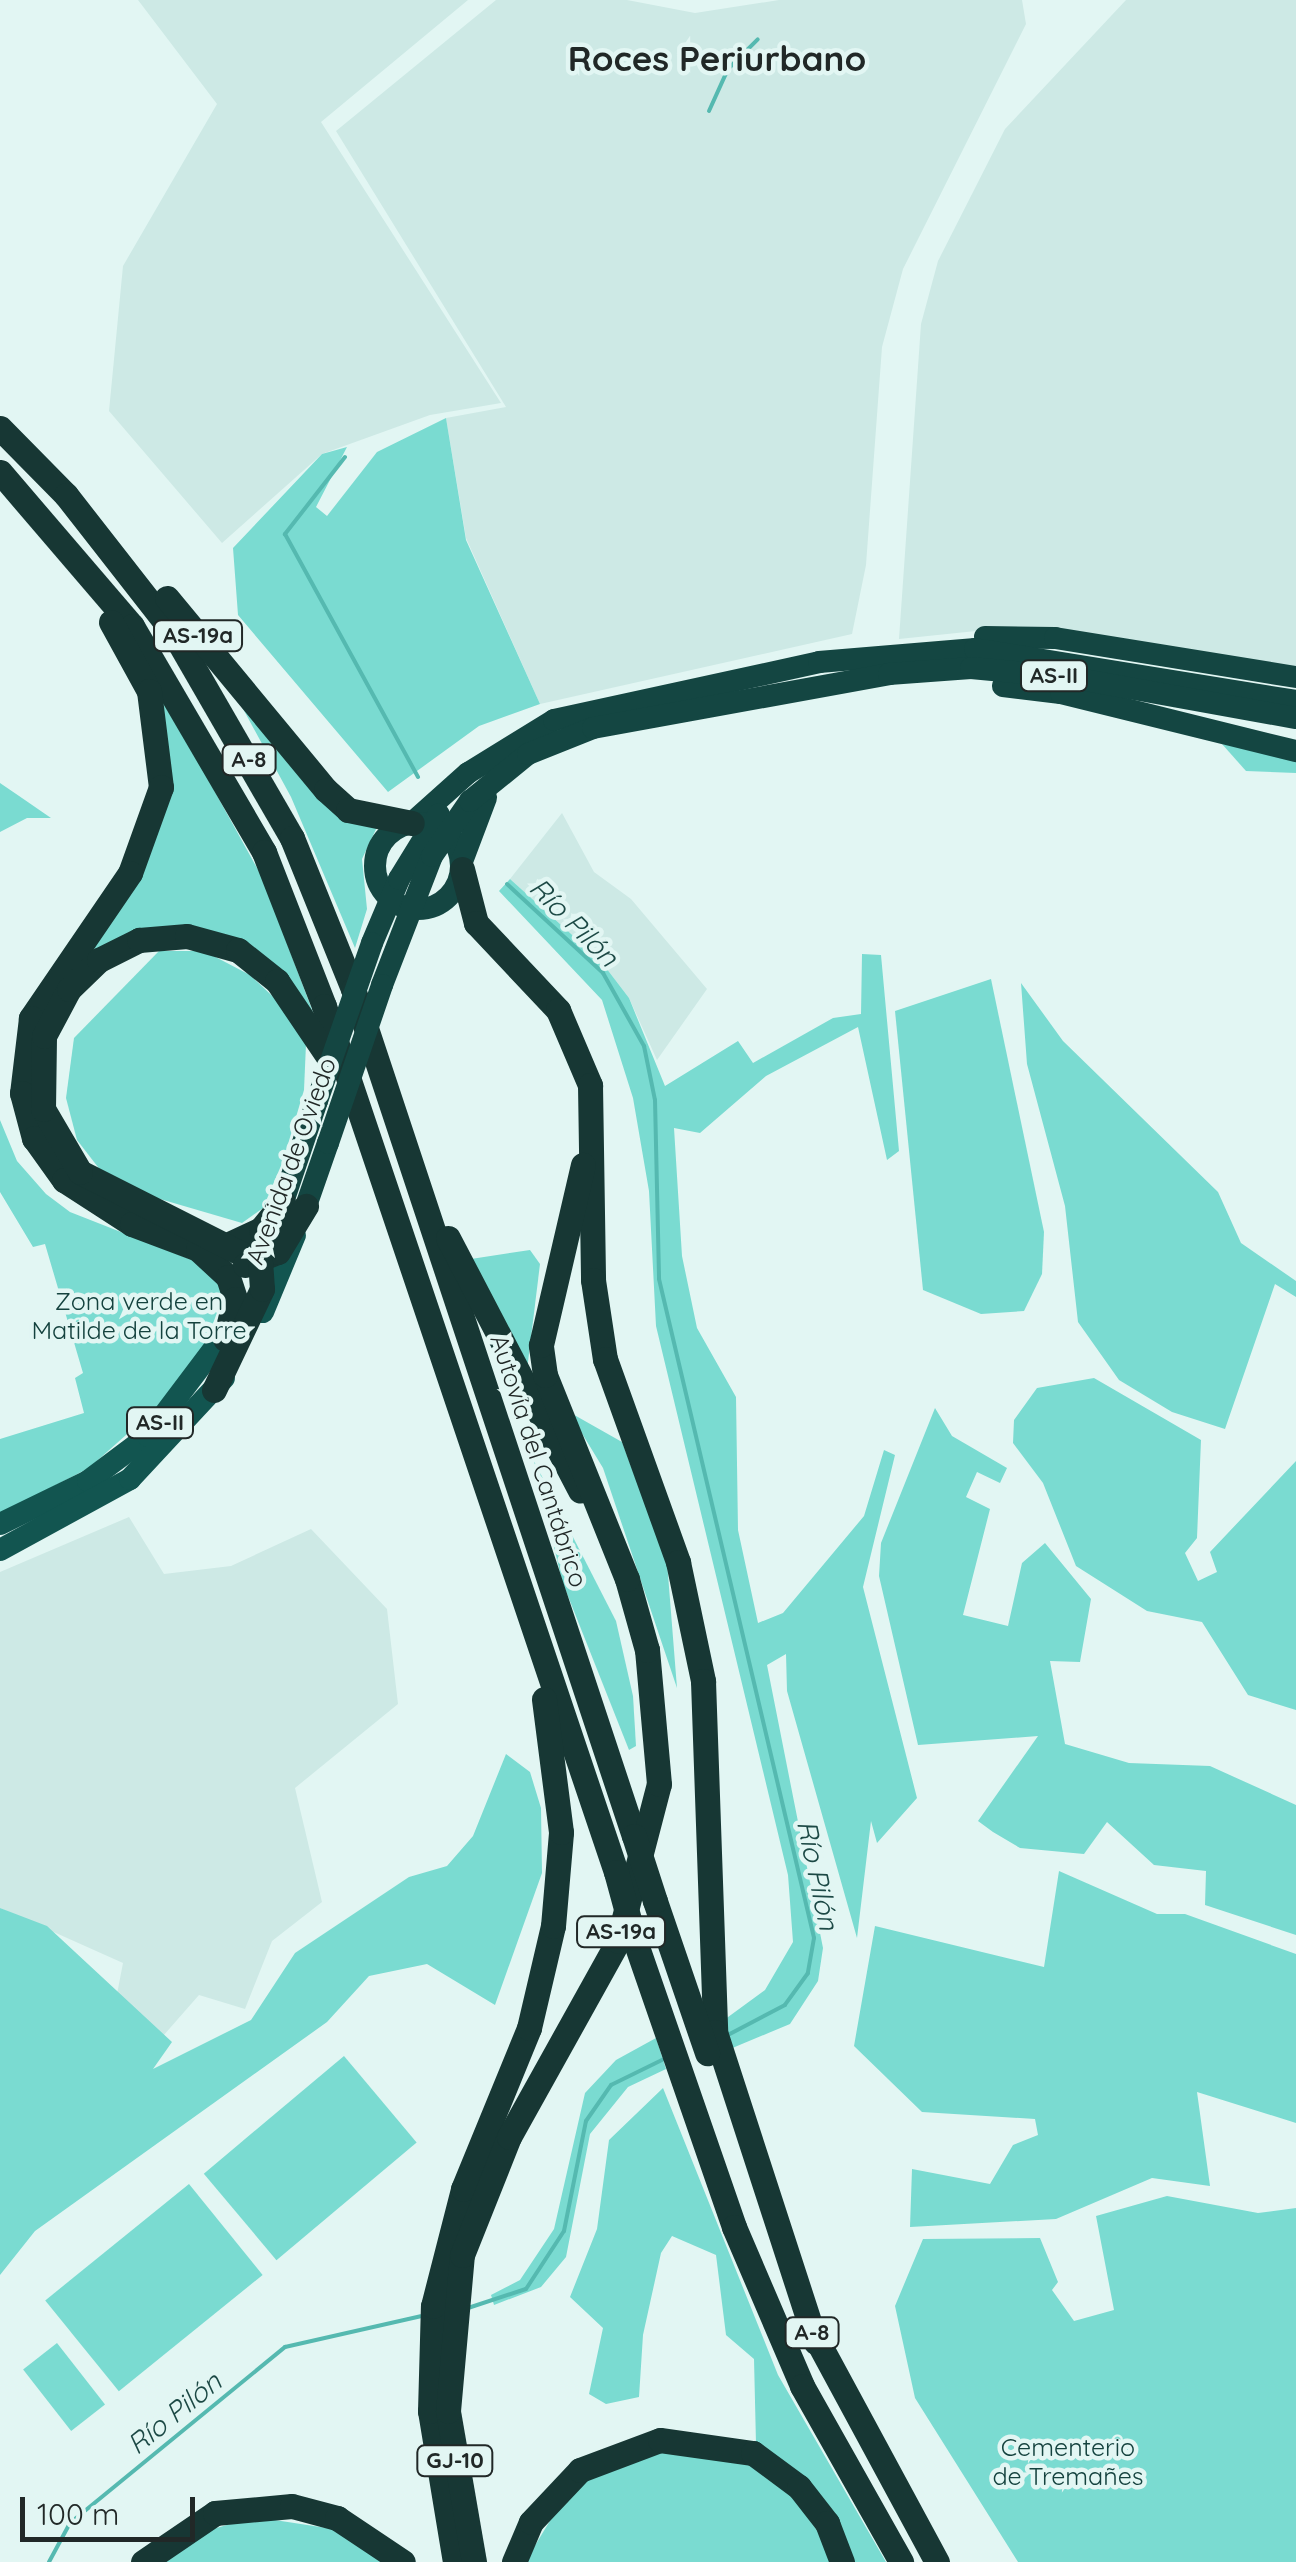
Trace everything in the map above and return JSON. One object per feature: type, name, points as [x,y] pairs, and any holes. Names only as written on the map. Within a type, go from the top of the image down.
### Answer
[{"type":"highway","name":"AS-19a","points":[[0,418],[130,554],[326,790],[348,810],[429,827]]},
{"type":"highway","name":"Autovía del Cantábrico","points":[[0,428],[122,564],[224,714],[292,838],[403,1146],[656,1901],[698,1989],[723,2087],[816,2342],[937,2562]]},
{"type":"highway","name":"A-8","points":[[0,472],[132,626],[199,730],[264,852],[362,1123],[531,1635],[616,1872],[634,1938],[734,2227],[802,2386],[901,2562]]},
{"type":"highway","points":[[0,487],[110,621],[149,691],[163,764],[157,808],[130,873],[31,1018],[20,1066],[28,1119],[46,1158],[84,1198],[236,1266],[260,1263],[278,1252],[294,1204]]},
{"type":"highway","points":[[819,662],[959,636],[1055,638],[1296,677]]},
{"type":"highway","name":"AS-II","points":[[385,976],[400,903],[429,827],[509,756],[588,707],[819,662],[975,649],[1296,701]]},
{"type":"highway","name":"AS-II","points":[[400,903],[375,859],[388,835],[429,827],[509,756],[593,728],[810,688],[971,668],[1068,677],[1296,718]]},
{"type":"highway","points":[[810,688],[970,682],[1061,693],[1296,751]]},
{"type":"highway","name":"AS-II","points":[[385,976],[442,902],[462,866],[478,811],[509,756]]},
{"type":"highway","points":[[429,827],[462,866],[470,910],[483,934],[558,1010],[594,1111],[593,1280],[605,1359],[678,1562],[703,1681],[698,1989]]},
{"type":"highway","points":[[400,903],[442,902]]},
{"type":"highway","name":"Avenida de Oviedo","points":[[294,1204],[317,1101],[372,944],[400,903]]},
{"type":"highway","points":[[260,1263],[80,1172],[49,1128],[40,1050],[56,1008],[84,972],[163,935],[238,950],[292,998],[362,1123]]},
{"type":"highway","name":"Avenida de Oviedo","points":[[294,1204],[328,1143],[385,976]]},
{"type":"highway","name":"AS-19a","points":[[452,2256],[509,2137],[618,1941],[642,1871],[659,1784],[657,1716],[627,1579],[545,1374],[541,1345],[594,1111]]},
{"type":"highway","points":[[403,1146],[627,1579]]},
{"type":"highway","points":[[229,1244],[261,1229],[294,1204]]},
{"type":"highway","points":[[198,1249],[233,1287],[225,1338]]},
{"type":"highway","points":[[214,1390],[262,1289],[260,1263]]},
{"type":"highway","name":"AS-19a","points":[[452,2256],[529,2028],[554,1926],[562,1832],[531,1635]]},
{"type":"highway","points":[[438,2358],[452,2256]]},
{"type":"highway","name":"GJ-10","points":[[438,2358],[455,2562]]},
{"type":"highway","name":"GJ-10","points":[[438,2358],[474,2562]]},
{"type":"highway","points":[[514,2562],[550,2496],[580,2470],[660,2440],[753,2453],[798,2487],[827,2523],[842,2562]]},
{"type":"highway","points":[[143,2562],[215,2513],[273,2506],[338,2518],[403,2562]]},
{"type":"main road","name":"Avenida de Oviedo","points":[[0,1550],[130,1478],[214,1390],[254,1333],[294,1204]]},
{"type":"main road","name":"Avenida de Oviedo","points":[[0,1524],[65,1495],[129,1452],[172,1411],[225,1338],[260,1263]]},
{"type":"shaded area","points":[[138,0],[468,0],[321,122],[501,403],[430,415],[322,454],[222,543],[109,411],[123,266],[217,104]]},
{"type":"shaded area","points":[[496,0],[627,0],[695,13],[779,0],[1022,0],[1026,24],[903,269],[882,347],[866,565],[852,634],[540,704],[466,538],[446,418],[506,407],[336,131]]},
{"type":"shaded area","points":[[1126,0],[1296,0],[1296,670],[976,631],[899,639],[921,324],[938,261],[1005,129]]},
{"type":"shaded area","points":[[562,813],[594,872],[631,899],[707,989],[657,1060],[629,998],[600,960],[510,879]]},
{"type":"shaded area","points":[[129,1517],[164,1574],[231,1566],[311,1529],[387,1609],[398,1704],[295,1788],[322,1902],[272,1941],[245,2009],[199,1995],[163,2036],[117,1994],[123,1963],[0,1908],[0,1572]]},
{"type":"green space","points":[[446,418],[466,540],[540,704],[479,726],[388,792],[238,615],[233,548],[322,454],[347,447],[316,507],[327,516],[377,452]]},
{"type":"green space","points":[[156,685],[262,877],[314,1015],[200,931],[81,963],[152,843]]},
{"type":"green space","points":[[235,694],[377,827],[362,859],[367,909],[355,948],[291,797]]},
{"type":"green space","points":[[1222,744],[1296,757],[1296,773],[1246,771]]},
{"type":"green space","points":[[0,783],[51,818],[27,818],[0,832]]},
{"type":"green space","points":[[510,879],[600,960],[629,998],[665,1086],[738,1041],[753,1063],[833,1018],[861,1014],[862,954],[881,955],[899,1151],[887,1160],[858,1027],[766,1076],[700,1133],[674,1128],[682,1256],[697,1328],[736,1397],[738,1530],[758,1623],[783,1613],[864,1516],[884,1450],[895,1455],[863,1587],[917,1798],[877,1843],[871,1821],[857,1938],[787,1691],[786,1654],[767,1665],[823,1948],[818,1981],[790,2024],[730,2049],[724,2020],[765,1990],[793,1942],[788,1875],[656,1326],[649,1191],[633,1098],[602,1000],[499,891]]},
{"type":"green space","points":[[159,951],[204,951],[250,975],[285,1008],[306,1044],[304,1090],[283,1161],[263,1208],[242,1223],[136,1192],[101,1171],[77,1140],[66,1098],[74,1038]]},
{"type":"green space","points":[[991,979],[1044,1232],[1042,1274],[1024,1311],[981,1314],[923,1290],[895,1011]]},
{"type":"green space","points":[[1021,983],[1063,1041],[1218,1192],[1241,1243],[1296,1281],[1296,1297],[1275,1284],[1225,1429],[1172,1412],[1119,1380],[1078,1322],[1065,1206],[1027,1064]]},
{"type":"green space","name":"Zona verde en Matilde de la Torre","points":[[0,1120],[17,1161],[46,1194],[70,1212],[210,1267],[224,1293],[206,1343],[163,1402],[89,1468],[0,1514],[0,1439],[84,1413],[75,1378],[83,1373],[45,1244],[33,1247],[0,1192]]},
{"type":"green space","points":[[530,1250],[540,1264],[527,1370],[471,1259]]},
{"type":"green space","points":[[1094,1378],[1201,1440],[1197,1538],[1185,1553],[1198,1581],[1217,1572],[1210,1552],[1296,1461],[1296,1710],[1248,1695],[1202,1622],[1147,1611],[1076,1566],[1043,1483],[1013,1443],[1014,1420],[1037,1388]]},
{"type":"green space","points":[[935,1408],[952,1436],[1007,1468],[1000,1483],[977,1472],[966,1497],[990,1509],[963,1615],[1008,1626],[1022,1563],[1045,1543],[1091,1599],[1080,1662],[1050,1661],[1065,1744],[1129,1763],[1210,1766],[1296,1805],[1296,1935],[1205,1905],[1206,1871],[1154,1865],[1107,1822],[1084,1854],[1020,1848],[978,1821],[1038,1736],[918,1745],[879,1576],[881,1543]]},
{"type":"green space","points":[[569,1412],[622,1442],[667,1562],[677,1688],[603,1468]]},
{"type":"green space","points":[[534,1461],[616,1621],[633,1696],[636,1746],[629,1750],[562,1581]]},
{"type":"green space","points":[[506,1754],[530,1772],[541,1808],[542,1873],[495,2005],[427,1964],[369,1976],[327,2022],[35,2231],[0,2275],[0,1908],[47,1926],[172,2042],[153,2069],[251,2020],[295,1953],[409,1877],[447,1866],[473,1836]]},
{"type":"green space","points":[[1059,1871],[1157,1914],[1185,1914],[1296,1954],[1296,2123],[1197,2092],[1210,2186],[1152,2178],[1056,2219],[910,2227],[912,2169],[990,2184],[1013,2145],[1038,2135],[1035,2119],[922,2112],[854,2046],[875,1926],[1044,1967]]},
{"type":"green space","points":[[656,2038],[666,2069],[628,2087],[590,2134],[566,2257],[541,2287],[494,2305],[491,2295],[520,2280],[554,2229],[585,2093],[616,2060]]},
{"type":"green space","points":[[344,2056],[417,2143],[276,2260],[204,2174]]},
{"type":"green space","points":[[663,2088],[778,2375],[886,2562],[855,2562],[839,2531],[756,2444],[754,2359],[726,2335],[716,2255],[672,2236],[661,2253],[643,2335],[639,2397],[606,2404],[589,2394],[603,2328],[570,2297],[597,2229],[609,2140]]},
{"type":"green space","points":[[189,2184],[263,2275],[119,2391],[45,2300]]},
{"type":"green space","name":"Cementerio de Tremañes","points":[[1167,2196],[1258,2213],[1296,2208],[1296,2562],[1018,2562],[915,2398],[895,2306],[923,2239],[1040,2238],[1058,2282],[1052,2290],[1074,2321],[1114,2310],[1096,2216]]},
{"type":"green space","points":[[57,2343],[105,2404],[71,2431],[23,2369]]},
{"type":"green space","points":[[649,2448],[740,2458],[802,2503],[834,2562],[525,2562],[568,2491],[607,2463]]},
{"type":"green space","points":[[255,2517],[340,2530],[390,2562],[162,2562],[213,2529]]},
{"type":"waterway","name":"Río Pilón","points":[[709,111],[728,69],[758,39]]},
{"type":"waterway","name":"Río Pilón","points":[[345,457],[285,534],[418,777]]},
{"type":"waterway","name":"Río Pilón","points":[[507,884],[603,973],[644,1046],[655,1100],[659,1279],[814,1938],[808,1973],[785,2005],[724,2037]]},
{"type":"waterway","name":"Río Pilón","points":[[465,2309],[526,2289],[564,2231],[586,2121],[611,2085],[664,2059]]},
{"type":"waterway","name":"Río Pilón","points":[[49,2562],[70,2523],[285,2347],[421,2316]]},
{"type":"district","name":"Roces Periurbano","points":[[717,58]]}]
